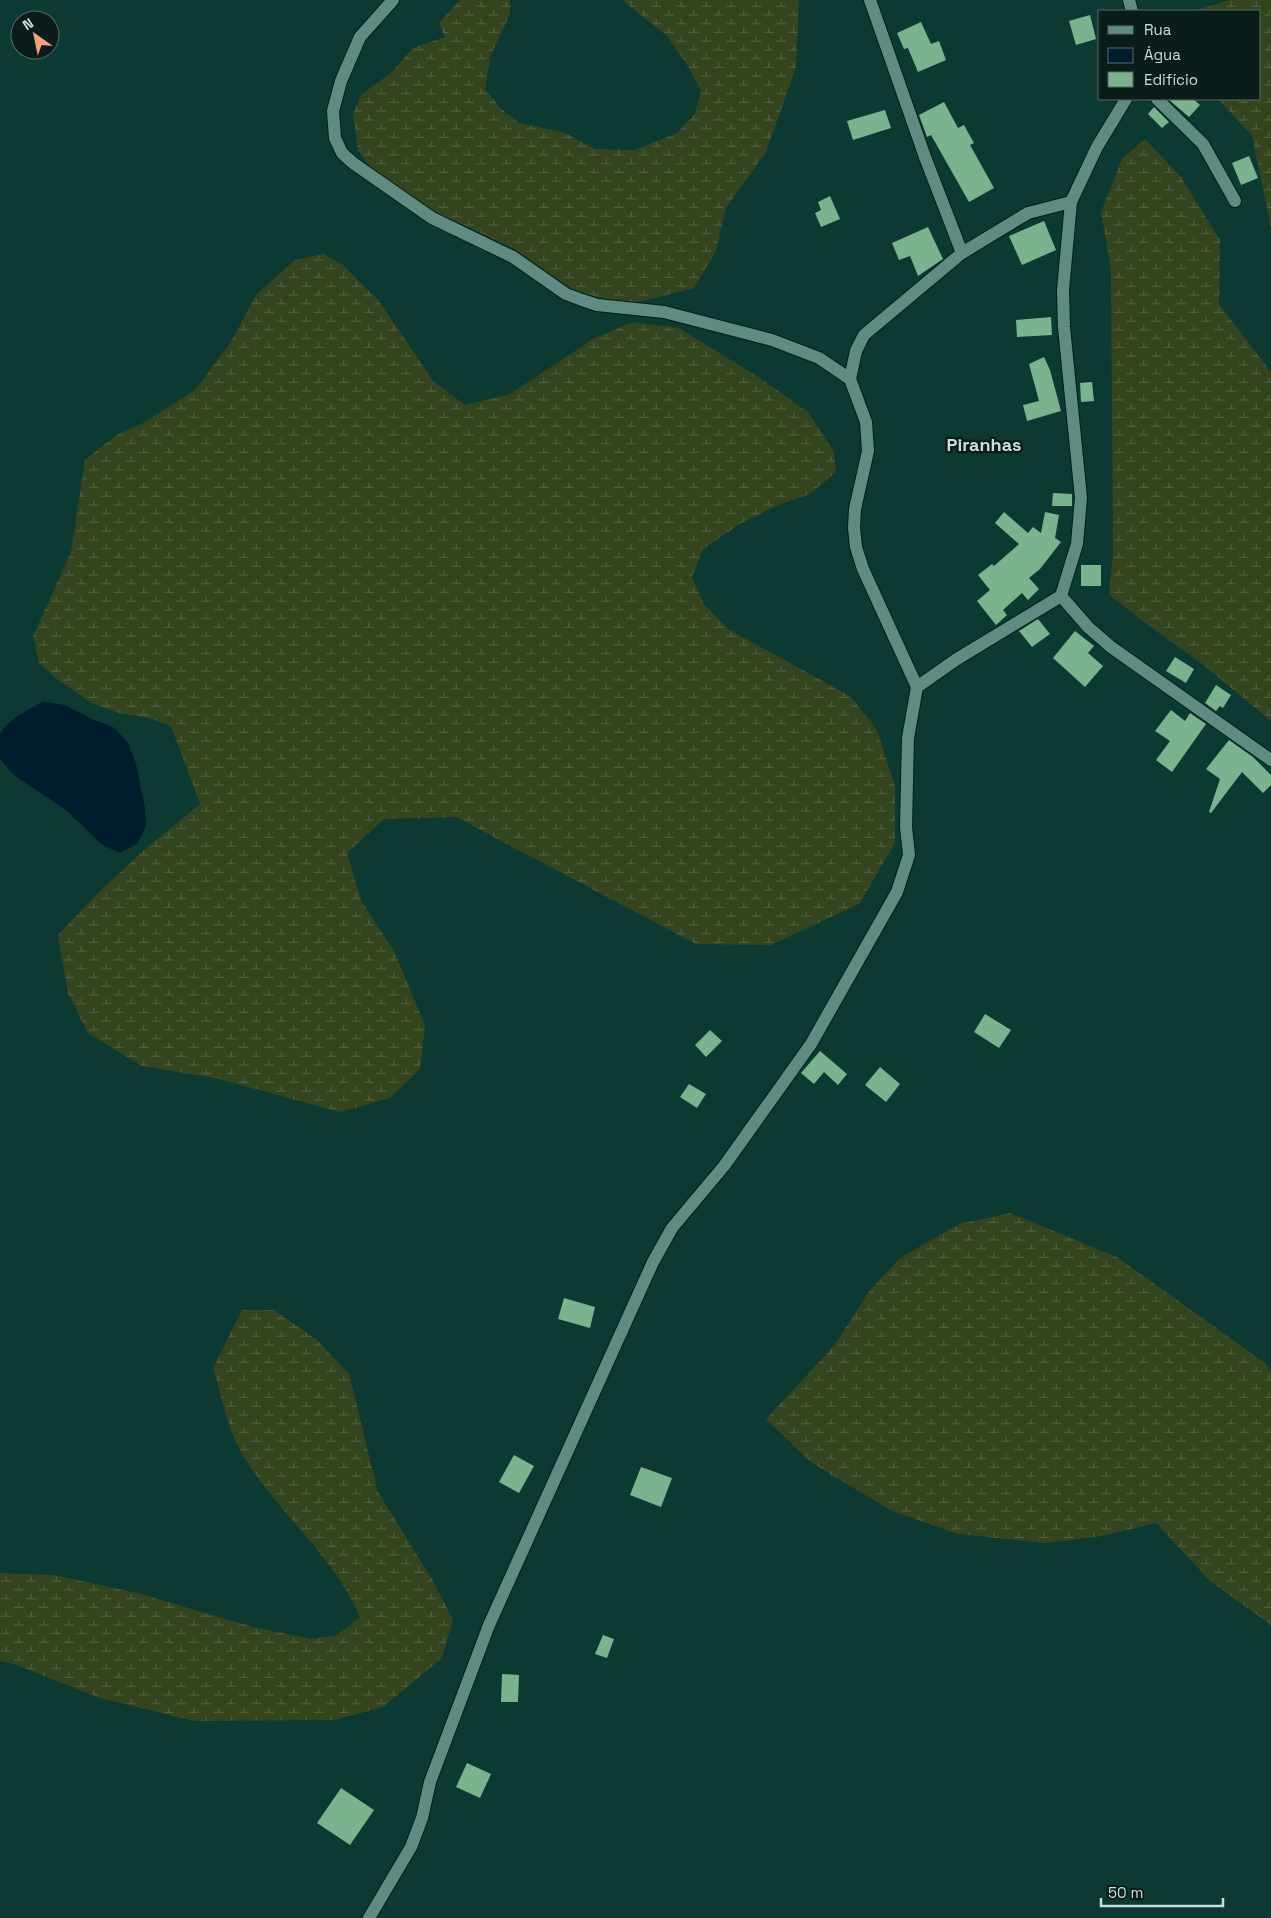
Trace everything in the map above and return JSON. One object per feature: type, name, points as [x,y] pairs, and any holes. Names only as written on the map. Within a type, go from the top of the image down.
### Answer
[{"type":"street","points":[[368,1918],[411,1847],[422,1818],[430,1782],[489,1624],[653,1262],[672,1228],[724,1166],[811,1044],[897,892],[909,855],[906,827],[908,738],[917,687],[863,569],[856,547],[855,509],[868,451],[869,438],[861,404],[850,380],[819,358],[772,340],[664,312],[597,305],[566,294],[513,257],[432,218],[352,163],[342,153],[335,138],[333,111],[341,81],[360,37],[393,0]]},
{"type":"street","points":[[870,0],[925,157],[962,253]]},
{"type":"street","points":[[917,687],[957,659],[1061,596],[1077,544],[1081,498],[1064,328],[1063,290],[1071,202],[1097,147],[1125,100]]},
{"type":"street","points":[[1158,100],[1203,144],[1235,201]]},
{"type":"street","points":[[850,380],[856,351],[864,336],[962,253],[1028,213],[1071,202]]},
{"type":"street","points":[[1061,596],[1088,627],[1111,647],[1271,760]]},
{"type":"green space","points":[[460,0],[510,0],[510,14],[491,55],[485,89],[500,108],[519,123],[563,132],[595,149],[635,150],[677,133],[695,114],[701,90],[667,36],[622,0],[799,0],[796,67],[766,152],[726,208],[715,253],[694,288],[627,305],[575,291],[514,249],[419,204],[376,175],[358,150],[353,114],[361,95],[392,72],[413,48],[445,37],[439,23]]},
{"type":"green space","points":[[1229,0],[1271,0],[1271,228],[1252,136],[1219,100],[1261,100],[1261,10],[1197,10]]},
{"type":"green space","points":[[1145,139],[1181,177],[1220,240],[1219,304],[1271,372],[1271,721],[1201,663],[1109,595],[1113,553],[1111,270],[1101,212],[1122,159]]},
{"type":"green space","points":[[324,254],[343,265],[379,301],[433,381],[465,405],[510,394],[593,339],[633,322],[679,328],[760,378],[809,413],[834,452],[836,472],[810,494],[778,505],[740,524],[703,549],[692,577],[704,604],[728,629],[850,696],[877,730],[895,787],[895,843],[859,904],[771,945],[696,944],[456,817],[384,819],[347,853],[361,900],[395,953],[425,1026],[420,1069],[390,1098],[340,1112],[215,1078],[142,1066],[88,1033],[68,993],[58,935],[96,895],[143,851],[200,804],[171,726],[149,718],[118,713],[92,703],[57,679],[39,663],[33,636],[71,552],[85,460],[115,436],[145,422],[195,390],[231,342],[256,295],[295,260]]},
{"type":"green space","points":[[1010,1213],[1117,1257],[1265,1363],[1271,1372],[1271,1625],[1210,1581],[1156,1523],[1102,1536],[1045,1543],[958,1534],[892,1511],[812,1463],[766,1419],[834,1346],[870,1290],[900,1258],[959,1224]]},
{"type":"green space","points":[[242,1310],[274,1310],[317,1340],[349,1374],[378,1492],[433,1581],[453,1619],[442,1658],[383,1707],[335,1720],[194,1721],[100,1698],[14,1664],[0,1661],[0,1573],[54,1575],[137,1593],[257,1628],[311,1639],[337,1635],[360,1617],[334,1572],[319,1551],[268,1491],[239,1448],[231,1431],[213,1368]]},
{"type":"water","points":[[43,702],[65,705],[113,727],[127,741],[136,764],[145,808],[146,826],[137,844],[119,853],[101,844],[66,810],[15,776],[0,759],[0,735],[3,730],[18,716]]},
{"type":"building","points":[[1090,15],[1096,39],[1076,45],[1069,21]]},
{"type":"building","points":[[921,22],[931,44],[939,41],[946,60],[918,72],[908,48],[904,49],[897,33]]},
{"type":"building","points":[[1169,100],[1194,100],[1200,105],[1189,117]]},
{"type":"building","points":[[944,102],[958,128],[964,125],[974,143],[970,145],[994,188],[969,202],[931,135],[927,137],[919,115]]},
{"type":"building","points":[[1154,107],[1169,122],[1162,128],[1148,114]]},
{"type":"building","points":[[885,110],[891,128],[853,140],[847,121]]},
{"type":"building","points":[[1249,156],[1258,178],[1241,185],[1232,163]]},
{"type":"building","points":[[830,196],[840,219],[821,227],[815,213],[821,210],[818,202]]},
{"type":"building","points":[[1044,221],[1056,250],[1022,265],[1009,236]]},
{"type":"building","points":[[928,227],[943,259],[918,276],[910,256],[899,260],[892,243]]},
{"type":"building","points":[[1051,317],[1052,335],[1017,337],[1016,320]]},
{"type":"building","points":[[1044,357],[1050,370],[1061,411],[1027,421],[1023,405],[1039,401],[1029,364]]},
{"type":"building","points":[[1092,382],[1094,401],[1081,402],[1080,383]]},
{"type":"building","points":[[1053,493],[1072,494],[1072,506],[1052,506]]},
{"type":"building","points":[[1004,512],[1028,533],[1033,527],[1041,533],[1045,512],[1059,515],[1055,538],[1061,542],[1040,569],[1029,578],[1039,589],[1028,600],[1022,593],[1003,610],[1007,615],[996,625],[977,601],[990,590],[978,575],[992,564],[994,566],[1019,544],[995,523]]},
{"type":"building","points":[[1081,565],[1101,565],[1101,586],[1081,586]]},
{"type":"building","points":[[1038,619],[1050,634],[1032,647],[1019,631]]},
{"type":"building","points":[[1075,631],[1094,646],[1088,653],[1103,666],[1085,687],[1053,658]]},
{"type":"building","points":[[1175,657],[1194,669],[1186,683],[1166,671]]},
{"type":"building","points":[[1216,685],[1231,695],[1223,708],[1220,706],[1216,711],[1205,703]]},
{"type":"building","points":[[1171,710],[1185,721],[1190,713],[1206,724],[1172,772],[1156,760],[1170,741],[1155,731]]},
{"type":"building","points":[[1229,740],[1253,757],[1271,775],[1271,785],[1263,793],[1242,772],[1211,813],[1209,812],[1220,779],[1206,769]]},
{"type":"building","points":[[985,1014],[1011,1030],[999,1048],[974,1032]]},
{"type":"building","points":[[710,1030],[722,1041],[706,1057],[695,1045]]},
{"type":"building","points":[[820,1051],[847,1074],[838,1085],[824,1072],[814,1084],[801,1073]]},
{"type":"building","points":[[880,1067],[900,1084],[886,1102],[865,1085]]},
{"type":"building","points":[[689,1084],[706,1094],[697,1108],[680,1097]]},
{"type":"building","points":[[564,1298],[595,1307],[590,1328],[558,1319]]},
{"type":"building","points":[[514,1455],[534,1466],[519,1493],[499,1482]]},
{"type":"building","points":[[641,1467],[672,1478],[661,1507],[630,1495]]},
{"type":"building","points":[[603,1635],[614,1639],[607,1658],[595,1654]]},
{"type":"building","points":[[502,1674],[519,1675],[518,1702],[501,1702]]},
{"type":"building","points":[[467,1763],[491,1774],[480,1798],[456,1787]]},
{"type":"building","points":[[341,1788],[374,1810],[350,1845],[317,1823]]},
{"type":"district","name":"Piranhas","points":[[984,445]]}]
